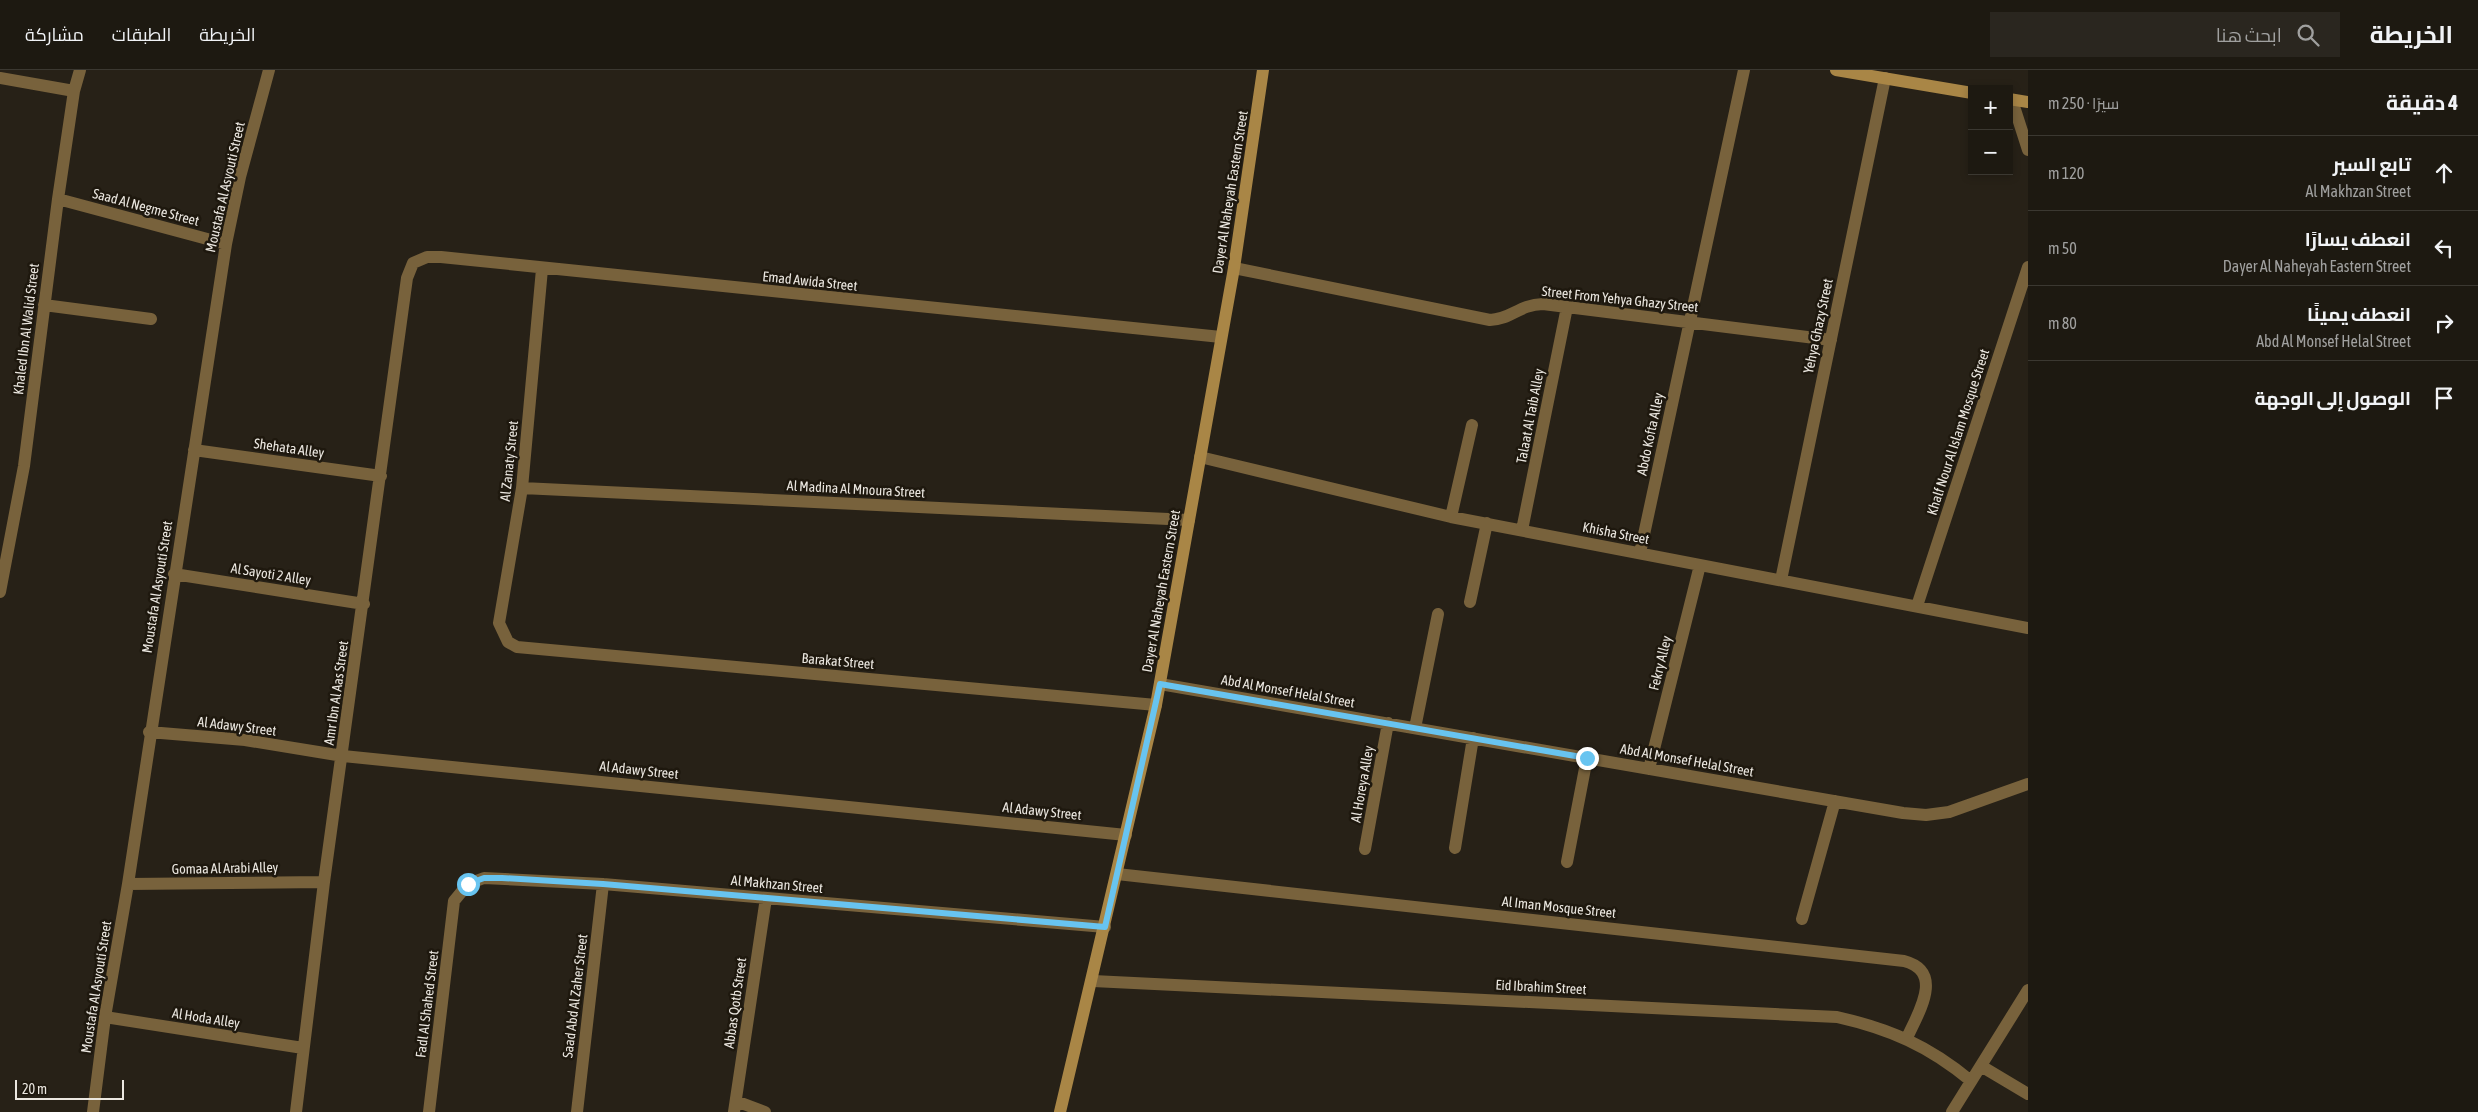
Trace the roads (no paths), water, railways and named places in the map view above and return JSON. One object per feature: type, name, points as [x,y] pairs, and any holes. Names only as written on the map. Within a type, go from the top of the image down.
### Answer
[{"type":"street","name":"Khaled Ibn Al Walid Street","points":[[0,592],[24,466],[58,199],[74,91],[80,70]]},
{"type":"street","name":"Moustafa Al Asyouti Street","points":[[93,1112],[105,1017],[128,884],[149,732],[226,244],[240,178],[269,70]]},
{"type":"street","name":"Dayer Al Naheyah Eastern Street","points":[[1060,1112],[1093,980],[1156,705],[1234,268],[1263,70]]},
{"type":"street","name":"Abdo Kofta Alley","points":[[1640,553],[1744,70]]},
{"type":"street","points":[[1836,70],[1968,92]]},
{"type":"street","points":[[0,78],[74,91]]},
{"type":"street","name":"Yehya Ghazy Street","points":[[1781,580],[1885,78]]},
{"type":"street","points":[[2013,100],[2028,102]]},
{"type":"street","points":[[2013,108],[2028,150]]},
{"type":"street","name":"Saad Al Negme Street","points":[[58,199],[226,244]]},
{"type":"street","name":"Emad Awida Street","points":[[407,278],[413,263],[426,257],[1221,338]]},
{"type":"street","name":"Khalf Nour Al Islam Mosque Street","points":[[1917,606],[2028,267]]},
{"type":"street","name":"Street From Yehya Ghazy Street","points":[[1234,268],[1490,320],[1500,320],[1530,305],[1567,307],[1831,340]]},
{"type":"street","name":"Al Zanaty Street","points":[[517,647],[508,642],[499,623],[522,488],[542,269]]},
{"type":"street","name":"Amr Ibn Al Aas Street","points":[[296,1112],[324,882],[364,604],[407,278]]},
{"type":"street","points":[[44,306],[151,319]]},
{"type":"street","name":"Talaat Al Taib Alley","points":[[1522,530],[1567,307]]},
{"type":"street","points":[[1451,516],[1472,425]]},
{"type":"street","name":"Shehata Alley","points":[[194,450],[381,476]]},
{"type":"street","name":"Khisha Street","points":[[1200,457],[1451,516],[2028,628]]},
{"type":"street","name":"Al Madina Al Mnoura Street","points":[[522,488],[1189,520]]},
{"type":"street","points":[[1470,602],[1487,523]]},
{"type":"street","name":"Fekry Alley","points":[[1649,768],[1700,565]]},
{"type":"street","name":"Al Sayoti 2 Alley","points":[[174,574],[364,604]]},
{"type":"street","points":[[1414,728],[1438,614]]},
{"type":"street","name":"Barakat Street","points":[[517,647],[1156,705]]},
{"type":"street","name":"Abd Al Monsef Helal Street","points":[[1160,684],[1835,801],[1926,815],[1949,812],[2028,784]]},
{"type":"street","name":"Al Horeya Alley","points":[[1365,849],[1388,723]]},
{"type":"street","name":"Al Adawy Street","points":[[149,732],[244,740],[342,756],[1126,835]]},
{"type":"street","points":[[1455,848],[1473,738]]},
{"type":"street","points":[[1567,862],[1587,758]]},
{"type":"street","points":[[1802,919],[1835,801]]},
{"type":"street","name":"Al Iman Mosque Street","points":[[1117,874],[1904,961],[1917,966],[1923,972],[1927,986],[1907,1038]]},
{"type":"street","name":"Al Makhzan Street","points":[[454,901],[468,884],[484,878],[603,884],[1105,927]]},
{"type":"street","name":"Gomaa Al Arabi Alley","points":[[128,884],[324,882]]},
{"type":"street","name":"Saad Abd Al Zaher Street","points":[[577,1112],[603,884]]},
{"type":"street","name":"Abbas Qotb Street","points":[[735,1106],[766,898]]},
{"type":"street","name":"Fadl Al Shahed Street","points":[[429,1112],[454,901]]},
{"type":"street","name":"Eid Ibrahim Street","points":[[1093,980],[1836,1017],[1873,1025],[1907,1038],[1944,1059],[1972,1081]]},
{"type":"street","points":[[1952,1112],[2027,995]]},
{"type":"street","name":"Al Hoda Alley","points":[[105,1017],[303,1048]]},
{"type":"street","points":[[1981,1066],[2028,1094]]},
{"type":"street","points":[[735,1106],[765,1112]]}]
